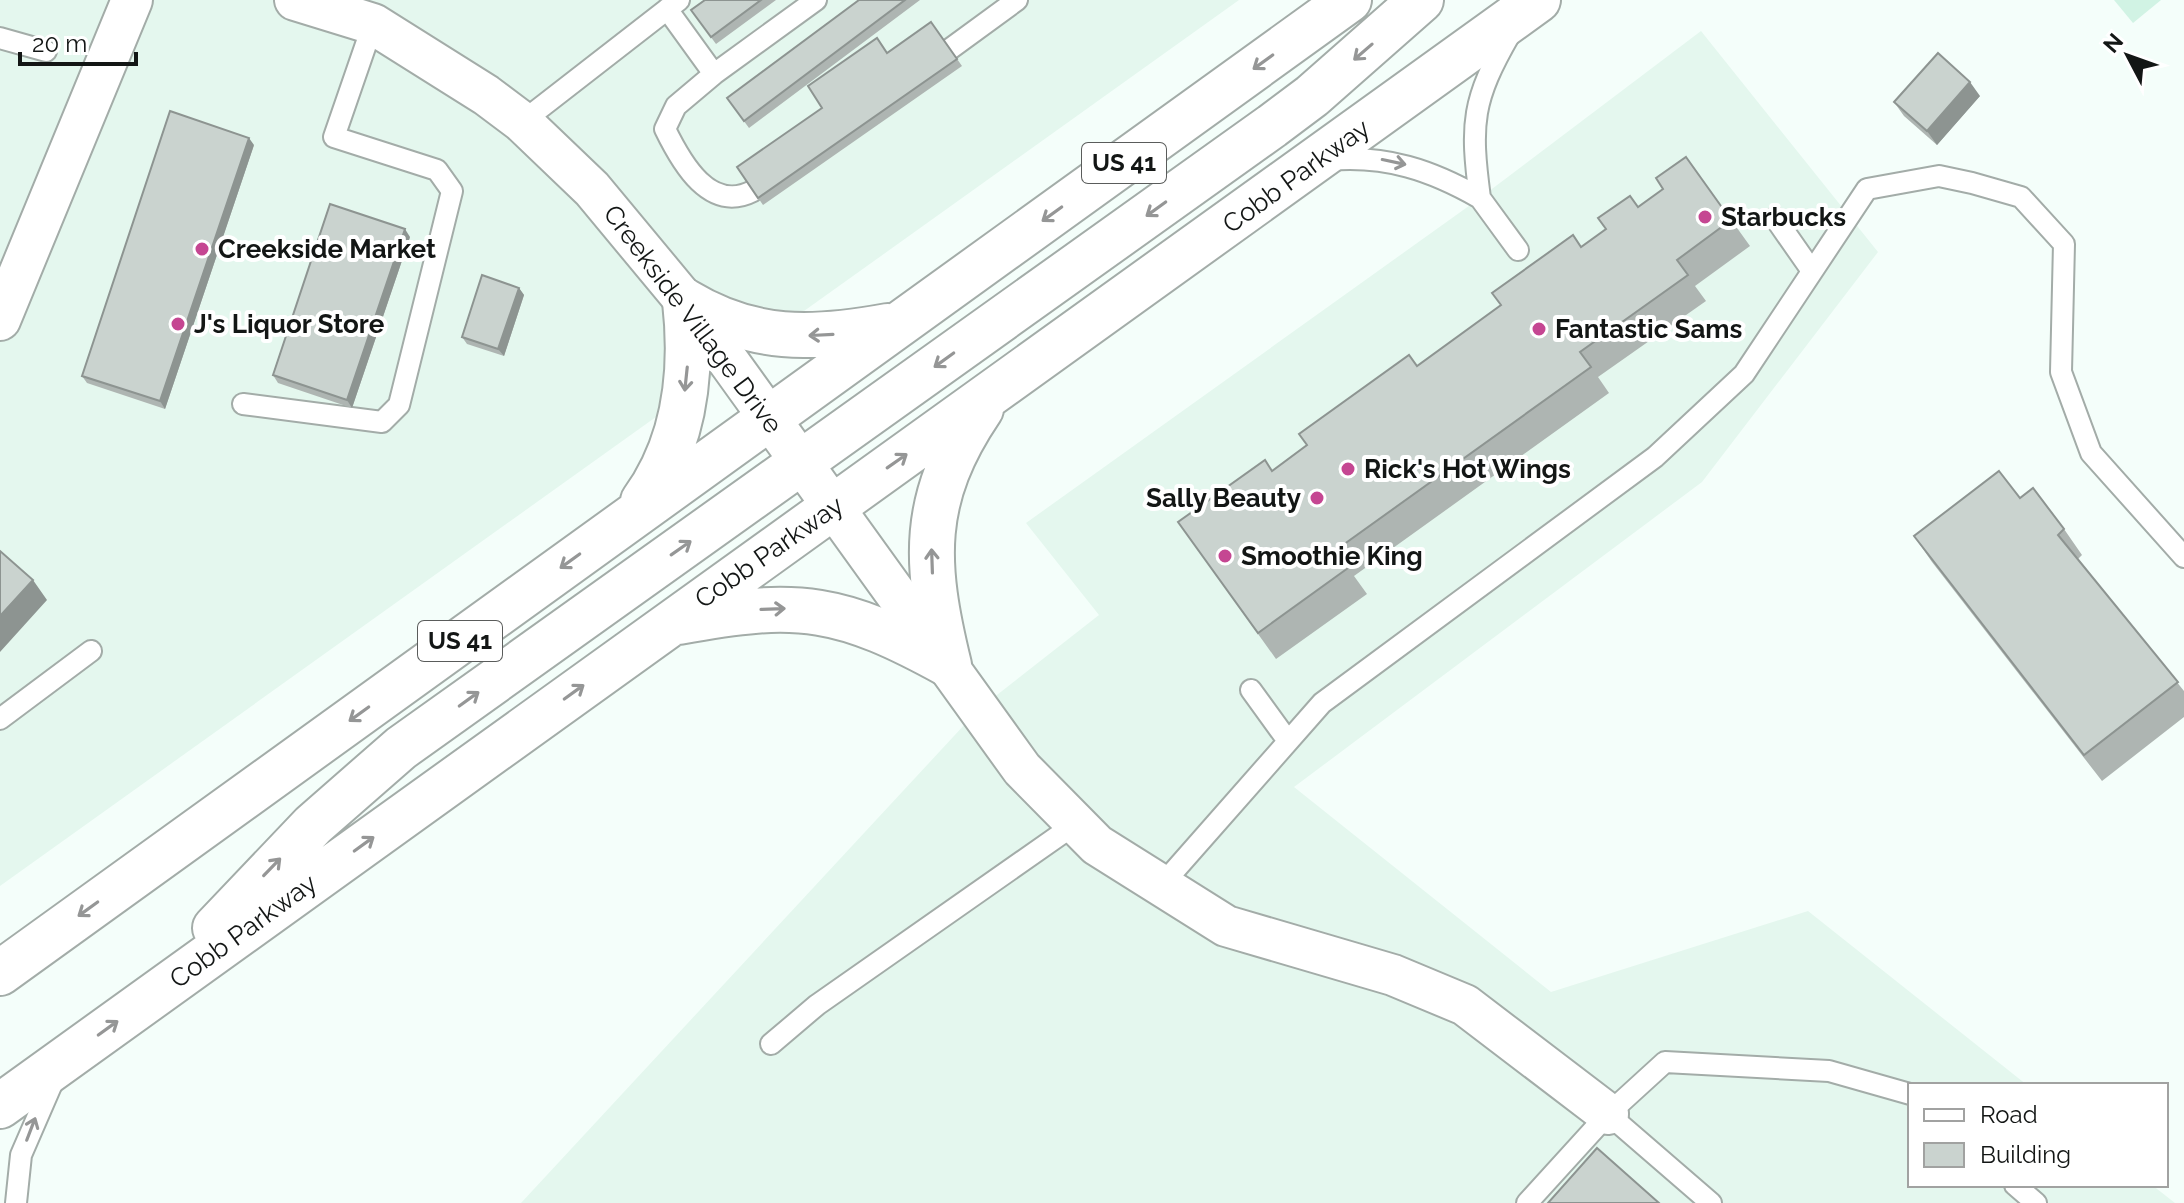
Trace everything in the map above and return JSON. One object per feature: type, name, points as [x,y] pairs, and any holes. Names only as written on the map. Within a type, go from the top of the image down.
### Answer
[{"type":"main road","name":"US 41","points":[[0,973],[1349,0]]},
{"type":"main road","points":[[164,988],[273,866],[401,748],[1312,96],[1421,0]]},
{"type":"main road","name":"Cobb Parkway","points":[[0,1106],[1531,5]]},
{"type":"main road","points":[[685,301],[735,326],[767,333],[819,337],[898,325]]},
{"type":"main road","points":[[631,517],[659,478],[680,420],[689,336],[685,301]]},
{"type":"main road","points":[[949,665],[932,580],[933,517],[938,490],[955,447],[991,395]]},
{"type":"main road","points":[[669,623],[734,611],[783,608],[829,612],[888,633],[949,665]]},
{"type":"street","points":[[0,320],[132,0]]},
{"type":"street","name":"Creekside Village Drive","points":[[295,0],[373,24],[486,95],[522,122],[592,189],[685,301],[1022,769],[1074,825],[1202,914],[1252,937],[1393,975],[1465,1005],[1608,1114]]},
{"type":"lane","points":[[753,191],[740,198],[725,199],[706,188],[678,155],[665,129],[676,106],[714,74],[816,0]]},
{"type":"lane","points":[[950,49],[1017,0]]},
{"type":"lane","points":[[522,122],[673,4],[714,74]]},
{"type":"lane","points":[[1480,198],[1473,152],[1478,98],[1531,5]]},
{"type":"lane","points":[[243,404],[382,422],[399,405],[452,191],[437,170],[334,137],[373,24]]},
{"type":"lane","points":[[0,38],[46,51]]},
{"type":"lane","points":[[1317,161],[1385,160],[1432,173],[1480,198],[1518,250]]},
{"type":"lane","points":[[1160,887],[1322,703],[1655,457],[1744,374],[1867,189],[1939,176],[2021,197],[2064,244],[2061,372],[2091,453],[2184,557]]},
{"type":"lane","points":[[1775,218],[1812,271]]},
{"type":"lane","points":[[0,719],[91,651]]},
{"type":"lane","points":[[1251,690],[1288,741]]},
{"type":"lane","points":[[771,1044],[817,1005],[1074,825]]},
{"type":"lane","points":[[16,1203],[21,1155],[37,1111],[64,1060]]},
{"type":"lane","points":[[1527,1203],[1608,1114],[1665,1062],[1829,1071],[1908,1093]]},
{"type":"lane","points":[[1608,1114],[1711,1203]]},
{"type":"lane","points":[[2017,1187],[2036,1203]]},
{"type":"shaded area","points":[[0,0],[1239,0],[0,886]]},
{"type":"shaded area","points":[[1701,31],[1878,252],[1702,482],[1294,787],[1551,992],[1808,911],[2024,1083],[1908,1083],[1908,1187],[2155,1187],[2175,1203],[521,1203],[979,709],[1099,615],[1026,523],[1480,198]]},
{"type":"green space","points":[[2114,0],[2161,0],[2133,23]]},
{"type":"building","points":[[705,0],[761,0],[711,37],[691,10]]},
{"type":"building","points":[[859,0],[905,0],[744,121],[727,98]]},
{"type":"building","points":[[931,22],[957,59],[758,198],[737,167],[822,108],[808,86],[877,38],[887,53]]},
{"type":"building","points":[[1938,53],[1970,82],[1927,131],[1894,102]]},
{"type":"building","points":[[170,111],[249,138],[160,401],[82,376]]},
{"type":"building","points":[[1686,157],[1731,220],[1677,260],[1688,275],[1580,352],[1591,367],[1336,550],[1348,568],[1258,633],[1178,522],[1265,460],[1272,471],[1307,445],[1299,434],[1409,355],[1417,366],[1501,305],[1492,293],[1573,235],[1581,247],[1606,229],[1598,218],[1630,196],[1638,207],[1663,189],[1656,178]]},
{"type":"building","points":[[330,204],[405,229],[347,400],[273,375]]},
{"type":"building","points":[[482,275],[519,288],[498,349],[462,337]]},
{"type":"building","points":[[1999,471],[2020,498],[2033,488],[2064,529],[2058,535],[2178,682],[2084,755],[1914,536]]},
{"type":"building","points":[[0,551],[33,580],[0,616]]},
{"type":"building","points":[[1597,1148],[1659,1203],[1548,1203]]},
{"type":"place","name":"Starbucks","points":[[1705,217]]},
{"type":"place","name":"Creekside Market","points":[[202,249]]},
{"type":"place","name":"J's Liquor Store","points":[[178,324]]},
{"type":"place","name":"Fantastic Sams","points":[[1539,329]]},
{"type":"place","name":"Rick's Hot Wings","points":[[1348,469]]},
{"type":"place","name":"Sally Beauty","points":[[1317,498]]},
{"type":"place","name":"Smoothie King","points":[[1225,556]]}]
